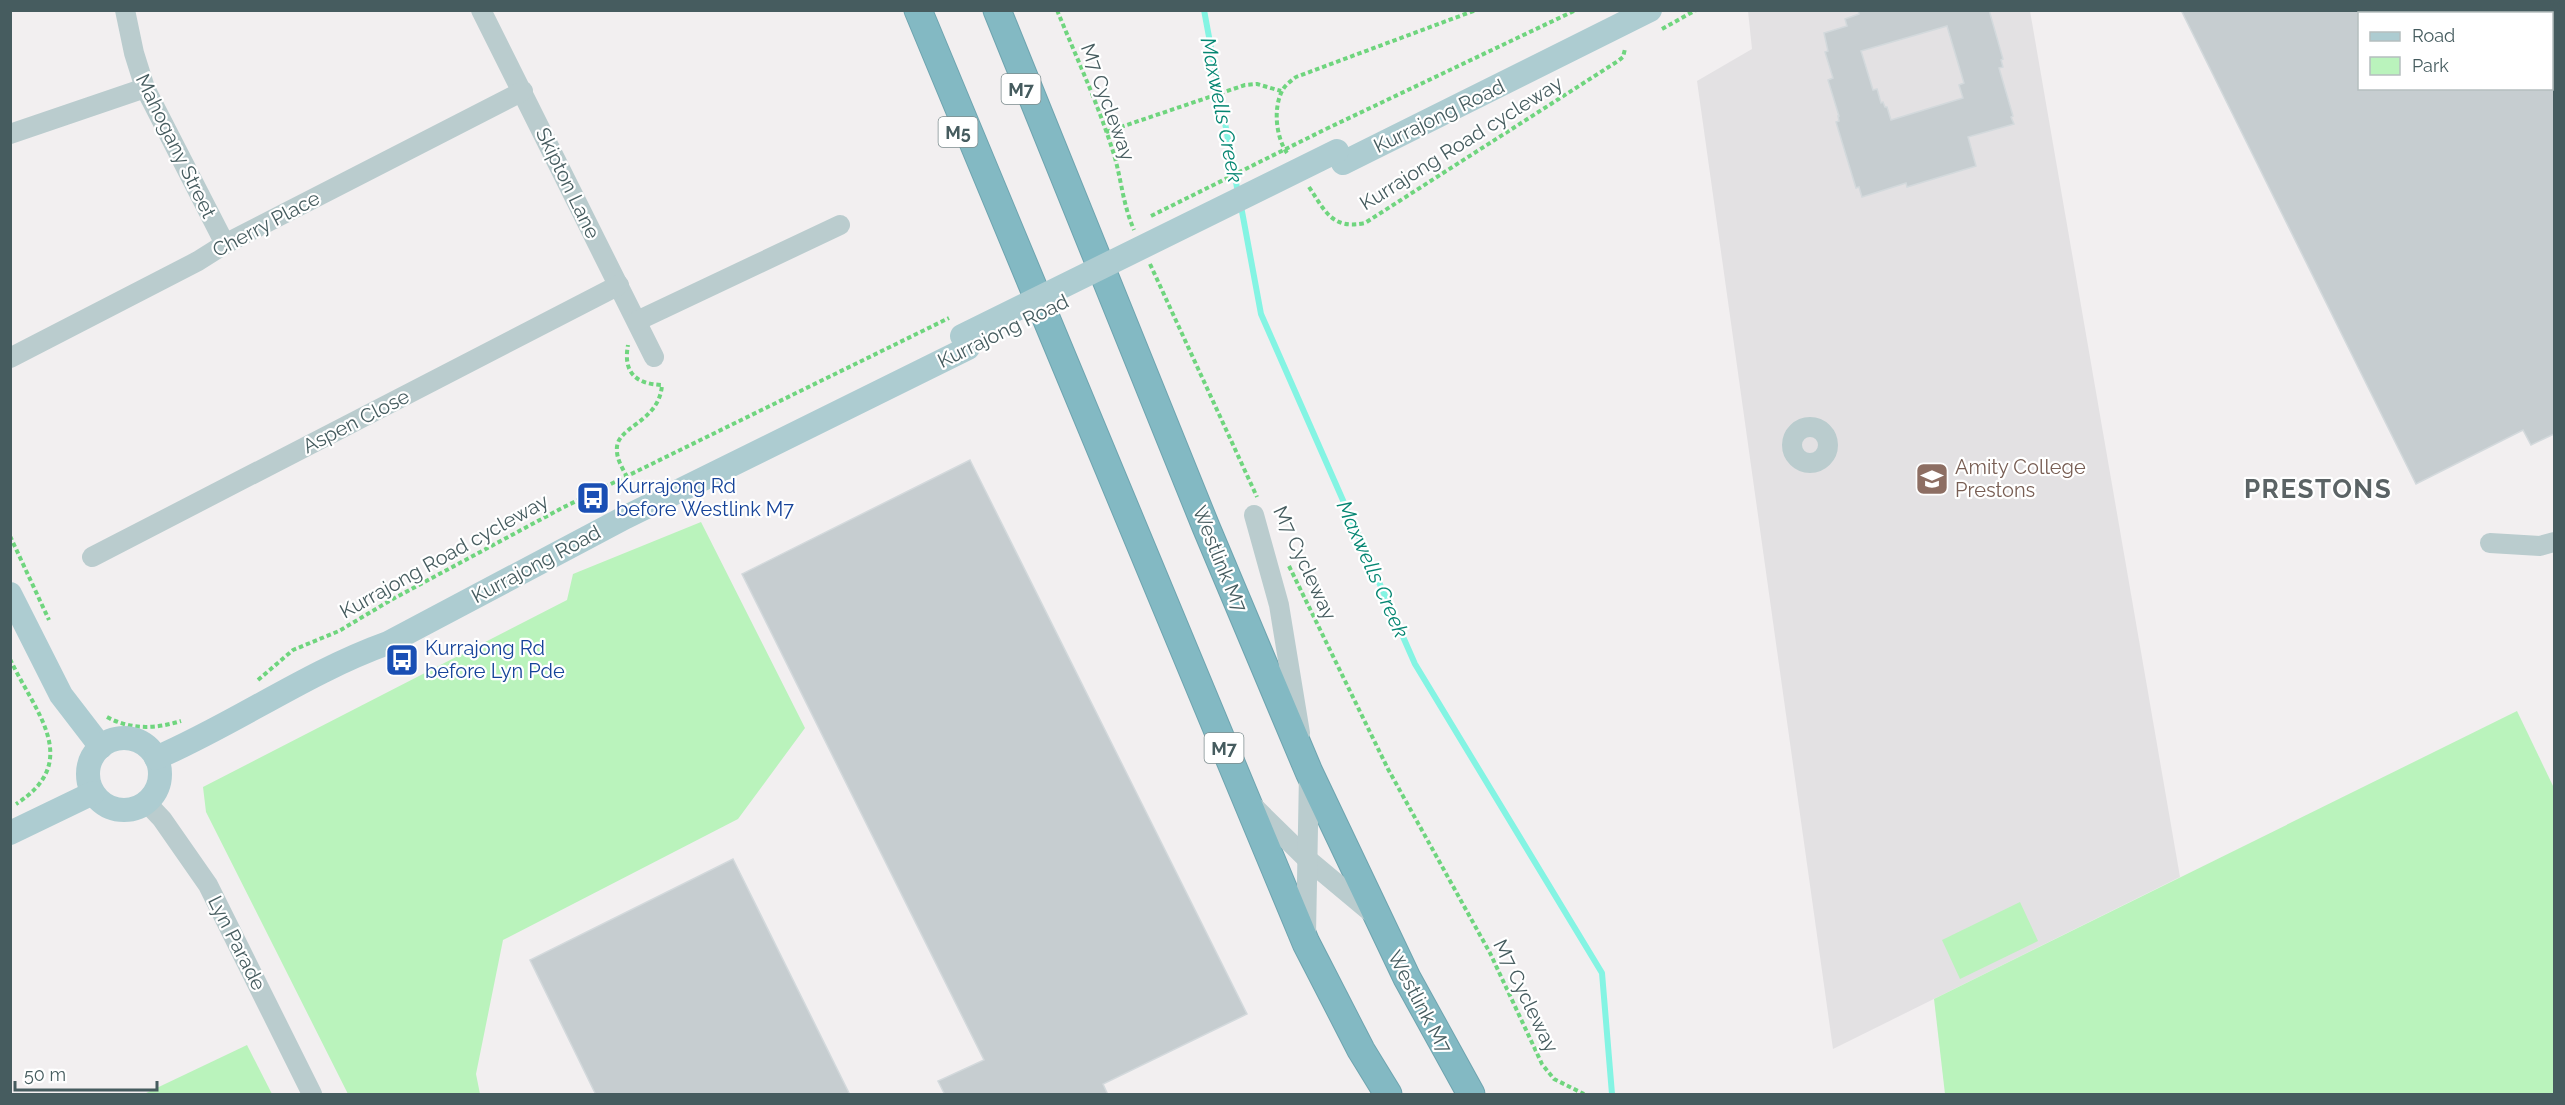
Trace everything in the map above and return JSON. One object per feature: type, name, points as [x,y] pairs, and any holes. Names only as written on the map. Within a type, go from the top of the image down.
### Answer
[{"type":"highway","name":"M5","points":[[906,10],[954,123],[1018,249]]},
{"type":"highway","name":"M7","points":[[918,10],[1306,943],[1361,1050],[1388,1095]]},
{"type":"highway","name":"M7","points":[[988,10],[1042,141],[1058,164]]},
{"type":"highway","name":"Westlink M7","points":[[997,10],[1058,164],[1307,766],[1407,978],[1466,1086]]},
{"type":"main road","name":"Kurrajong Road","points":[[1340,157],[1622,10]]},
{"type":"main road","name":"Kurrajong Road","points":[[156,758],[228,723],[358,654],[388,643],[626,517],[961,333],[1650,10]]},
{"type":"main road","points":[[10,594],[61,695],[101,747]]},
{"type":"main road","points":[[128,738],[141,742],[156,758],[159,778],[155,791],[146,801],[133,808],[118,809],[104,804],[93,793],[88,779],[89,765],[101,747],[113,740],[128,738]]},
{"type":"main road","points":[[10,833],[93,793]]},
{"type":"street","name":"Mahogany Street","points":[[125,10],[134,53],[145,88],[225,244]]},
{"type":"street","name":"Skipton Lane","points":[[481,10],[619,285],[632,329],[654,357]]},
{"type":"street","points":[[10,134],[145,88]]},
{"type":"street","name":"Cherry Place","points":[[10,357],[523,91]]},
{"type":"street","points":[[632,329],[840,225]]},
{"type":"street","name":"Aspen Close","points":[[92,557],[619,285]]},
{"type":"street","points":[[1257,510],[1279,605],[1307,766],[1306,943]]},
{"type":"street","points":[[2490,543],[2540,546],[2554,542]]},
{"type":"street","points":[[1244,797],[1306,858],[1377,917]]},
{"type":"street","name":"Lyn Parade","points":[[146,801],[162,819],[208,885],[312,1095]]},
{"type":"path","name":"M7 Cycleway","points":[[1057,10],[1106,132],[1115,159],[1124,206],[1135,234]]},
{"type":"path","points":[[1288,155],[1279,139],[1278,107],[1281,91],[1296,76],[1476,10]]},
{"type":"path","points":[[1326,129],[1576,10]]},
{"type":"path","name":"Kurrajong Road cycleway","points":[[1307,183],[1334,220],[1342,224],[1365,223],[1618,62],[1623,57],[1625,49]]},
{"type":"path","points":[[1106,132],[1245,85],[1257,84],[1281,91]]},
{"type":"path","name":"M7 Cycleway","points":[[1149,261],[1257,510]]},
{"type":"path","points":[[627,477],[617,454],[616,445],[620,436],[649,415],[657,405],[662,385],[641,382],[628,368],[632,329]]},
{"type":"path","name":"Kurrajong Road cycleway","points":[[251,686],[293,651],[339,632],[571,503],[961,333]]},
{"type":"path","name":"M7 Cycleway","points":[[1284,555],[1383,759],[1490,953],[1548,1072],[1554,1079],[1584,1095]]},
{"type":"path","points":[[10,659],[42,720],[51,744],[48,769],[36,788],[10,808]]},
{"type":"path","points":[[103,715],[126,724],[144,727],[164,726],[183,721]]},
{"type":"shaded area","name":"Amity College Prestons","points":[[1748,11],[2030,11],[2180,877],[1833,1049],[1697,81],[1752,49]]},
{"type":"green space","points":[[701,522],[805,728],[738,819],[503,940],[476,1074],[480,1094],[348,1094],[206,812],[203,787],[567,600],[573,574]]},
{"type":"green space","points":[[2517,711],[2554,788],[2554,1094],[1945,1094],[1934,999]]},
{"type":"green space","points":[[2020,902],[2038,941],[1960,979],[1942,940]]},
{"type":"green space","points":[[247,1045],[272,1094],[144,1094]]},
{"type":"building","points":[[1858,10],[1989,10],[2003,59],[2001,60],[2003,67],[1999,68],[2014,124],[1968,137],[1976,166],[1907,187],[1906,183],[1862,197],[1859,187],[1856,188],[1836,122],[1839,121],[1839,116],[1828,80],[1833,78],[1825,52],[1828,51],[1824,33],[1847,26],[1845,19],[1859,14]],"holes":[[[1947,26],[1964,83],[1959,85],[1963,98],[1891,120],[1887,107],[1883,102],[1881,103],[1877,89],[1873,90],[1861,51]]]},
{"type":"building","points":[[2181,10],[2360,10],[2358,12],[2358,90],[2553,90],[2554,88],[2554,434],[2531,445],[2523,430],[2416,484]]},
{"type":"building","points":[[970,460],[1247,1014],[1103,1084],[1108,1095],[945,1095],[938,1081],[984,1060],[742,574]]},
{"type":"building","points":[[733,859],[850,1095],[596,1095],[530,960]]},
{"type":"waterway","name":"Maxwells Creek","points":[[1204,10],[1238,193]]},
{"type":"waterway","name":"Maxwells Creek","points":[[1241,206],[1261,314],[1415,664],[1602,973],[1612,1094]]},
{"type":"place","name":"Amity College Prestons","points":[[1932,479]]},
{"type":"place","name":"Kurrajong Rd before Westlink M7","points":[[593,498]]},
{"type":"place","name":"Kurrajong Rd before Lyn Pde","points":[[402,660]]},
{"type":"district","name":"PRESTONS","points":[[2318,489]]}]
